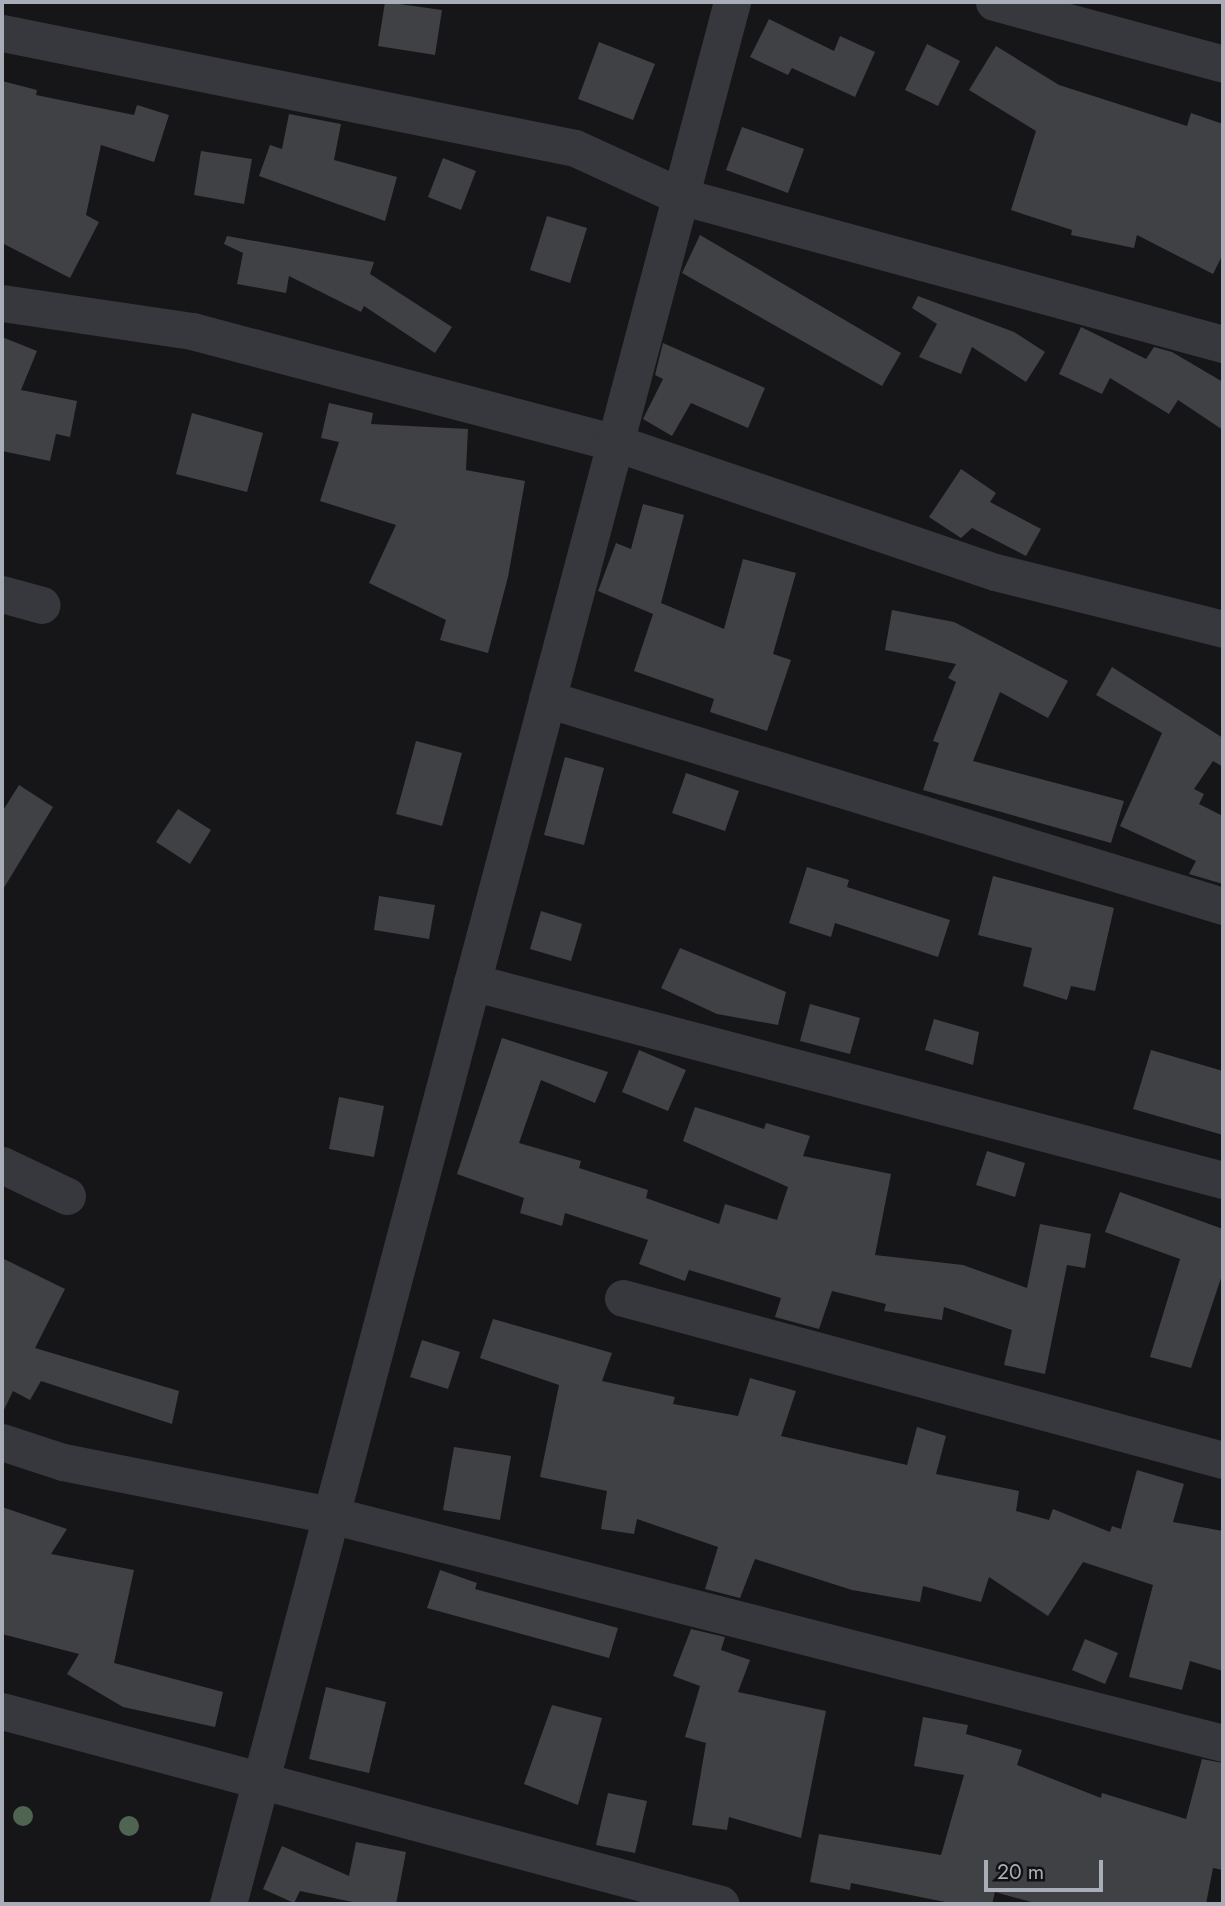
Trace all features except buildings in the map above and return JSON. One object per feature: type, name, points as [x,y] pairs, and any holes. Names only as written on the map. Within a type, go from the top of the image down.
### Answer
[{"type":"street","points":[[228,1904],[613,442],[732,2]]},
{"type":"street","points":[[994,2],[1223,64]]},
{"type":"street","points":[[2,33],[575,148],[680,196],[1223,344]]},
{"type":"street","points":[[2,303],[192,331],[613,442],[995,572],[1223,629]]},
{"type":"street","points":[[2,594],[42,605]]},
{"type":"street","points":[[547,699],[1223,906]]},
{"type":"street","points":[[472,982],[1223,1180]]},
{"type":"street","points":[[2,1166],[67,1196]]},
{"type":"street","points":[[623,1298],[1223,1460]]},
{"type":"street","points":[[2,1442],[62,1462],[331,1514],[1223,1743]]},
{"type":"street","points":[[2,1711],[260,1784],[721,1904]]}]
